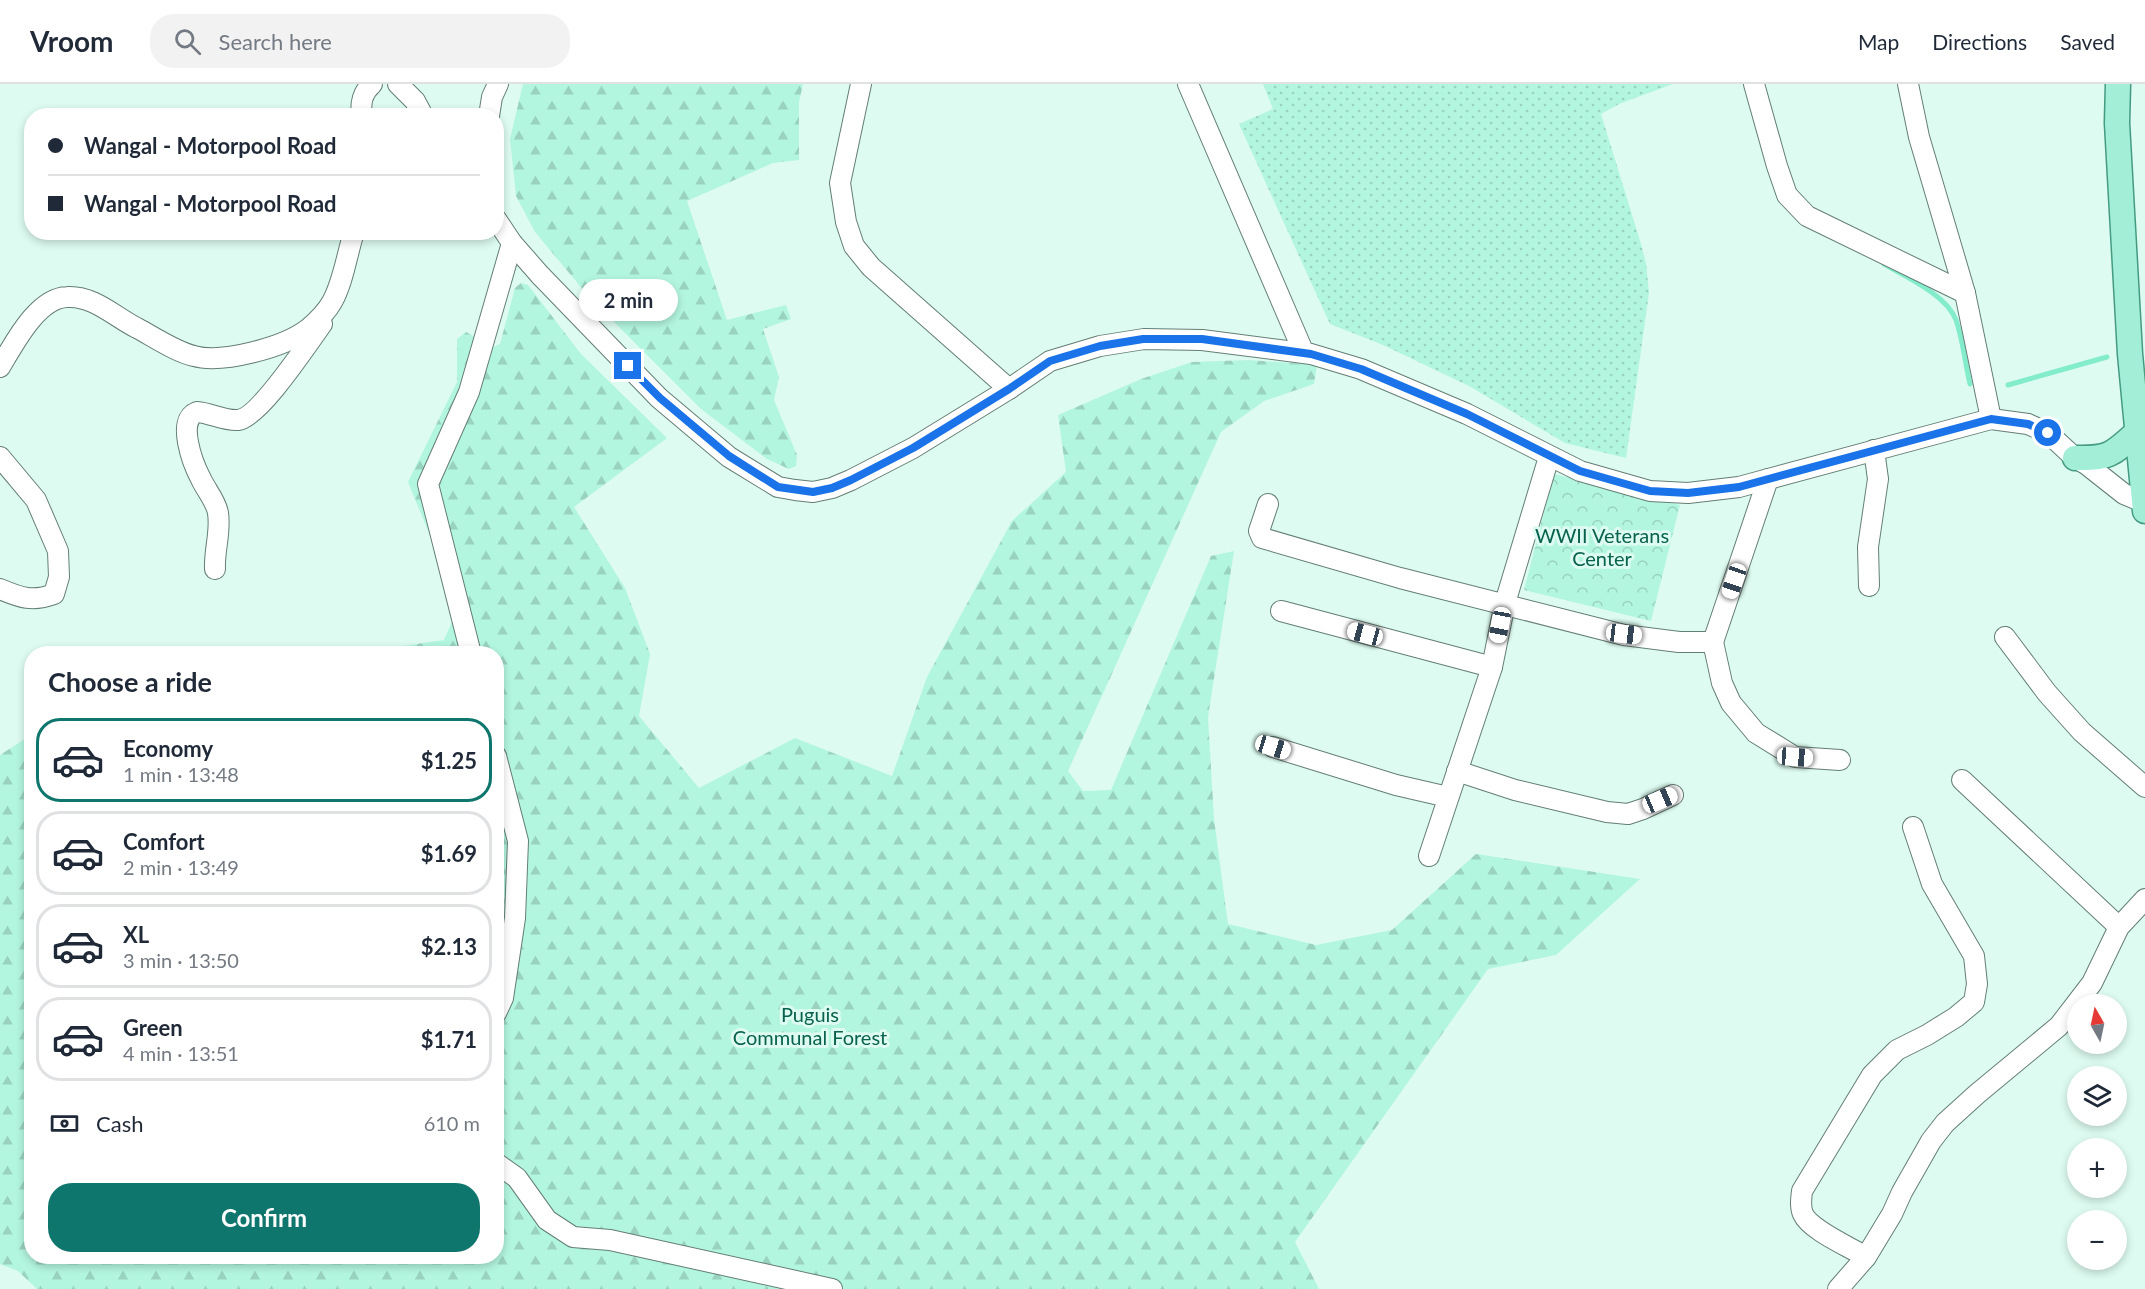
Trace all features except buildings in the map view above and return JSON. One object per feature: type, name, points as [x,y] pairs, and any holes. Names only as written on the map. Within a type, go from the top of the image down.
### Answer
[{"type":"main road","points":[[2118,84],[2117,123],[2136,433],[2144,507]]},
{"type":"main road","points":[[2075,458],[2098,459],[2108,456],[2136,433]]},
{"type":"street","points":[[362,108],[366,90],[372,84]]},
{"type":"street","points":[[398,84],[419,108]]},
{"type":"street","points":[[490,108],[498,84]]},
{"type":"street","points":[[861,84],[840,183],[846,222],[854,246],[871,267],[1009,389]]},
{"type":"street","points":[[1188,84],[1303,351]]},
{"type":"street","points":[[1754,84],[1787,195],[1807,216],[1965,293]]},
{"type":"street","points":[[1908,84],[1919,137],[1965,293],[1991,419]]},
{"type":"street","points":[[504,231],[512,243],[580,318],[660,398],[729,456],[778,487],[813,492],[832,488],[851,480],[913,448],[1050,361],[1100,346],[1143,339],[1202,339],[1303,351],[1361,369],[1467,414],[1580,471],[1650,491],[1688,493],[1739,487],[1991,419],[2028,424],[2048,433],[2075,458],[2144,507]]},
{"type":"street","points":[[215,569],[219,524],[217,509],[193,461],[187,438],[188,419],[191,414],[197,412],[239,420],[247,417],[270,394],[325,319],[352,240]]},
{"type":"street","points":[[469,646],[428,484],[469,392],[512,243]]},
{"type":"street","points":[[0,367],[19,335],[45,304],[66,296],[91,301],[126,322],[193,356],[216,359],[238,356],[284,342],[308,329],[332,303]]},
{"type":"street","points":[[1869,586],[1868,547],[1878,479],[1874,450]]},
{"type":"street","points":[[0,457],[36,501],[58,551],[59,578],[54,594],[38,600],[0,589]]},
{"type":"street","points":[[1430,856],[1492,667],[1505,603],[1549,457]]},
{"type":"street","points":[[1768,479],[1713,642],[1722,683],[1731,703],[1756,733],[1795,757],[1840,760]]},
{"type":"street","points":[[1268,504],[1259,531],[1262,538],[1400,578],[1624,634],[1679,642],[1713,642]]},
{"type":"street","points":[[1281,611],[1492,667]]},
{"type":"street","points":[[2005,637],[2047,693],[2082,732],[2145,786]]},
{"type":"street","points":[[1273,747],[1396,786],[1448,797]]},
{"type":"street","points":[[1457,771],[1515,790],[1607,812],[1628,814],[1673,795]]},
{"type":"street","points":[[1962,780],[2119,927]]},
{"type":"street","points":[[504,787],[518,841],[515,918],[504,991]]},
{"type":"street","points":[[1866,1257],[1810,1224],[1803,1214],[1802,1191],[1872,1075],[1898,1050],[1956,1017],[1974,1002],[1977,984],[1974,956],[1932,884],[1913,827]]},
{"type":"street","points":[[1838,1289],[1866,1257],[1893,1214],[1902,1192],[1931,1141],[1946,1123],[1977,1094],[2059,1026],[2092,983],[2119,927],[2145,899]]},
{"type":"street","points":[[504,1169],[517,1178],[547,1220],[573,1236],[610,1240],[832,1289]]},
{"type":"green space","points":[[523,84],[803,84],[799,102],[799,160],[773,163],[687,201],[727,320],[786,305],[791,319],[763,329],[779,377],[774,400],[797,455],[796,466],[789,469],[767,459],[701,409],[590,298],[535,232],[516,196],[510,139]]},
{"type":"green space","points":[[1263,84],[1673,84],[1619,104],[1601,114],[1641,244],[1646,263],[1649,293],[1626,458],[1565,443],[1469,386],[1383,345],[1330,324],[1239,124],[1273,109]]},
{"type":"green space","name":"Puguis Communal Forest","points":[[521,283],[528,285],[581,354],[667,438],[574,507],[625,588],[650,654],[639,716],[699,788],[795,738],[892,776],[927,677],[1012,521],[1066,472],[1058,415],[1141,379],[1192,362],[1249,360],[1317,365],[1314,384],[1264,401],[1221,432],[1068,771],[1083,791],[1111,790],[1211,556],[1234,551],[1208,717],[1214,819],[1228,924],[1316,945],[1392,930],[1476,854],[1640,879],[1556,955],[1488,969],[1295,1242],[1319,1289],[37,1289],[18,1271],[0,1264],[0,755],[24,740],[24,1264],[504,1264],[504,646],[403,646],[444,640],[459,606],[408,482],[457,382],[457,339],[466,332],[493,347],[500,344],[515,288]]},
{"type":"green space","name":"WWII Veterans Center","points":[[1554,474],[1680,505],[1651,621],[1524,590]]},
{"type":"waterway","points":[[1884,264],[1935,295],[1951,311],[1960,335],[1970,384]]},
{"type":"waterway","points":[[2008,385],[2107,357]]},
{"type":"route","points":[[628,366],[660,398],[729,456],[778,487],[813,492],[832,488],[851,480],[913,448],[1050,361],[1100,346],[1143,339],[1202,339],[1303,351],[1361,369],[1467,414],[1580,471],[1650,491],[1688,493],[1739,487],[1991,419],[2028,424],[2048,433]]}]
